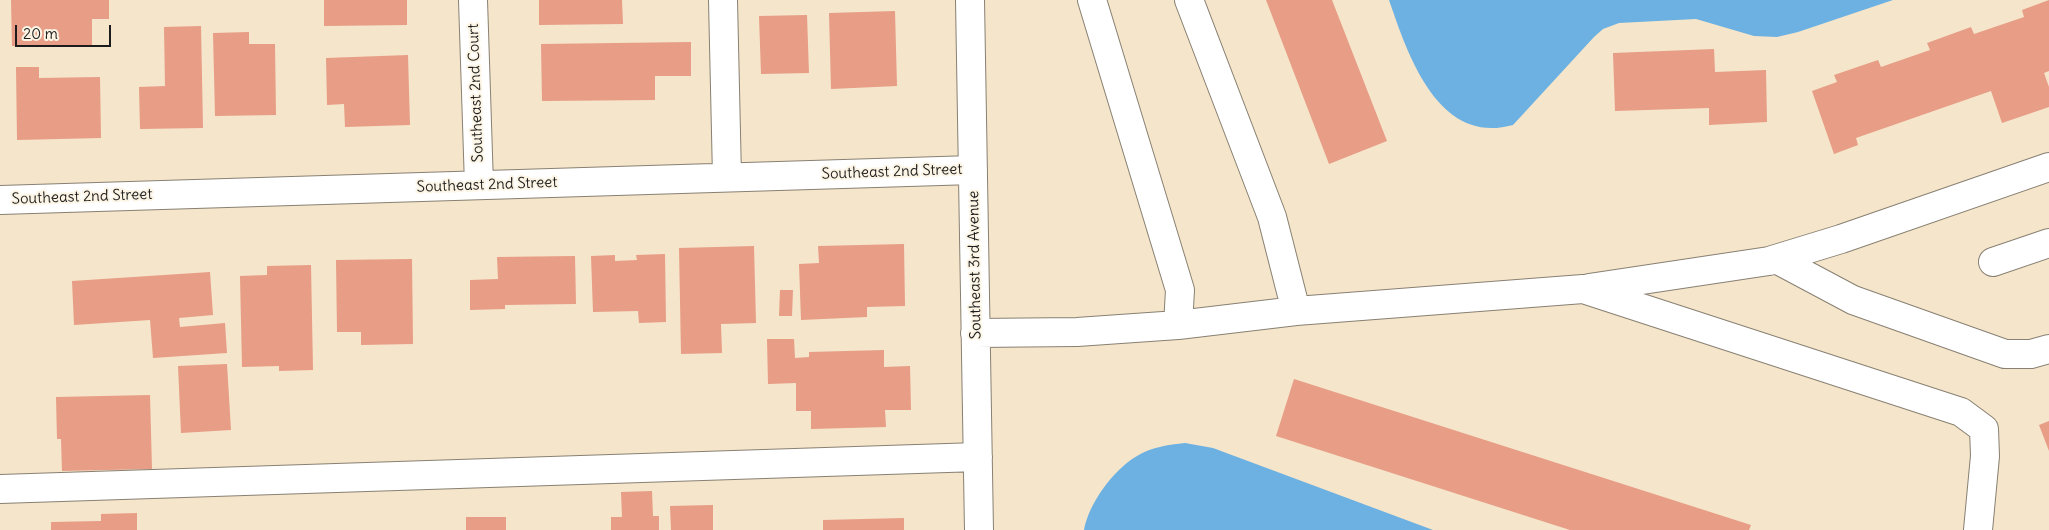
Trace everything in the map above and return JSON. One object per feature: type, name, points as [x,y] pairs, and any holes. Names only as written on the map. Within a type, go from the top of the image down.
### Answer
[{"type":"street","name":"Southeast 2nd Court","points":[[473,0],[479,185]]},
{"type":"street","points":[[723,0],[727,177]]},
{"type":"street","name":"Southeast 3rd Avenue","points":[[970,0],[979,530]]},
{"type":"street","points":[[1092,0],[1180,290],[1178,325]]},
{"type":"street","points":[[1189,0],[1272,217],[1296,311]]},
{"type":"street","points":[[975,333],[1077,332],[1178,325],[1296,311],[1582,289],[1776,258],[1840,239],[2049,167]]},
{"type":"street","name":"Southeast 2nd Street","points":[[0,200],[974,170]]},
{"type":"street","points":[[1993,262],[2049,243]]},
{"type":"street","points":[[1776,258],[1853,300],[2005,354],[2031,354],[2049,348]]},
{"type":"street","points":[[1582,289],[1961,412],[1984,430],[1985,456],[1978,530]]},
{"type":"street","points":[[0,489],[978,457]]},
{"type":"water","points":[[1389,0],[1893,0],[1798,32],[1777,37],[1754,36],[1696,19],[1619,23],[1603,29],[1594,37],[1513,125],[1487,128],[1465,122],[1446,109],[1430,91],[1406,46]]},
{"type":"water","points":[[1185,443],[1213,448],[1433,530],[1084,530],[1091,509],[1103,488],[1128,462],[1154,448]]},
{"type":"building","points":[[11,0],[109,0],[109,19],[92,19],[92,45],[12,46]]},
{"type":"building","points":[[324,0],[407,0],[407,25],[324,26]]},
{"type":"building","points":[[539,0],[622,0],[623,24],[539,25]]},
{"type":"building","points":[[1266,0],[1332,0],[1387,141],[1329,164]]},
{"type":"building","points":[[2049,0],[2049,71],[2044,73],[2049,87],[2049,107],[2002,123],[1991,91],[1856,138],[1858,145],[1834,154],[1812,91],[1837,82],[1834,75],[1878,60],[1881,67],[1930,50],[1927,43],[1971,27],[1974,34],[2024,17],[2022,10]]},
{"type":"building","points":[[895,11],[897,86],[831,89],[829,13]]},
{"type":"building","points":[[807,15],[809,73],[761,74],[759,16]]},
{"type":"building","points":[[201,26],[203,128],[140,129],[139,87],[165,86],[164,27]]},
{"type":"building","points":[[249,32],[249,44],[275,44],[276,115],[215,116],[213,33]]},
{"type":"building","points":[[691,42],[691,76],[655,76],[655,100],[542,101],[541,44]]},
{"type":"building","points":[[1714,49],[1715,72],[1766,70],[1767,122],[1709,125],[1709,108],[1615,111],[1613,53]]},
{"type":"building","points":[[408,55],[410,125],[345,127],[344,104],[327,105],[326,58]]},
{"type":"building","points":[[16,67],[39,67],[39,78],[100,77],[101,138],[17,140]]},
{"type":"building","points":[[904,244],[905,306],[867,307],[867,317],[801,320],[799,264],[819,263],[818,246]]},
{"type":"building","points":[[754,246],[756,323],[721,324],[722,353],[681,354],[679,248]]},
{"type":"building","points":[[665,254],[666,322],[639,323],[638,311],[593,312],[591,256],[615,255],[615,261],[637,260],[636,255]]},
{"type":"building","points":[[575,256],[576,304],[505,305],[505,309],[470,310],[470,280],[498,279],[497,257]]},
{"type":"building","points":[[412,259],[413,344],[361,345],[361,332],[337,332],[336,260]]},
{"type":"building","points":[[311,265],[313,370],[279,371],[279,366],[242,367],[240,276],[267,275],[267,266]]},
{"type":"building","points":[[210,272],[213,315],[179,318],[180,327],[225,323],[227,353],[153,358],[150,320],[74,325],[72,281]]},
{"type":"building","points":[[780,290],[793,290],[792,316],[779,316]]},
{"type":"building","points":[[767,339],[794,339],[795,358],[809,357],[809,352],[884,350],[884,367],[910,366],[911,410],[885,410],[886,427],[811,429],[811,411],[796,411],[796,383],[768,384]]},
{"type":"building","points":[[227,364],[231,430],[181,433],[178,366]]},
{"type":"building","points":[[1294,379],[1751,525],[1749,530],[1570,530],[1276,436]]},
{"type":"building","points":[[150,395],[152,469],[62,471],[61,439],[57,439],[56,397]]},
{"type":"building","points":[[2049,421],[2049,451],[2039,425]]},
{"type":"building","points":[[652,491],[653,516],[659,516],[659,530],[611,530],[611,517],[622,517],[621,492]]},
{"type":"building","points":[[713,505],[713,530],[671,530],[670,506]]},
{"type":"building","points":[[137,513],[137,530],[51,530],[51,522],[101,521],[101,514]]},
{"type":"building","points":[[466,517],[506,517],[506,530],[466,530]]},
{"type":"building","points":[[904,518],[904,530],[823,530],[823,520]]}]
